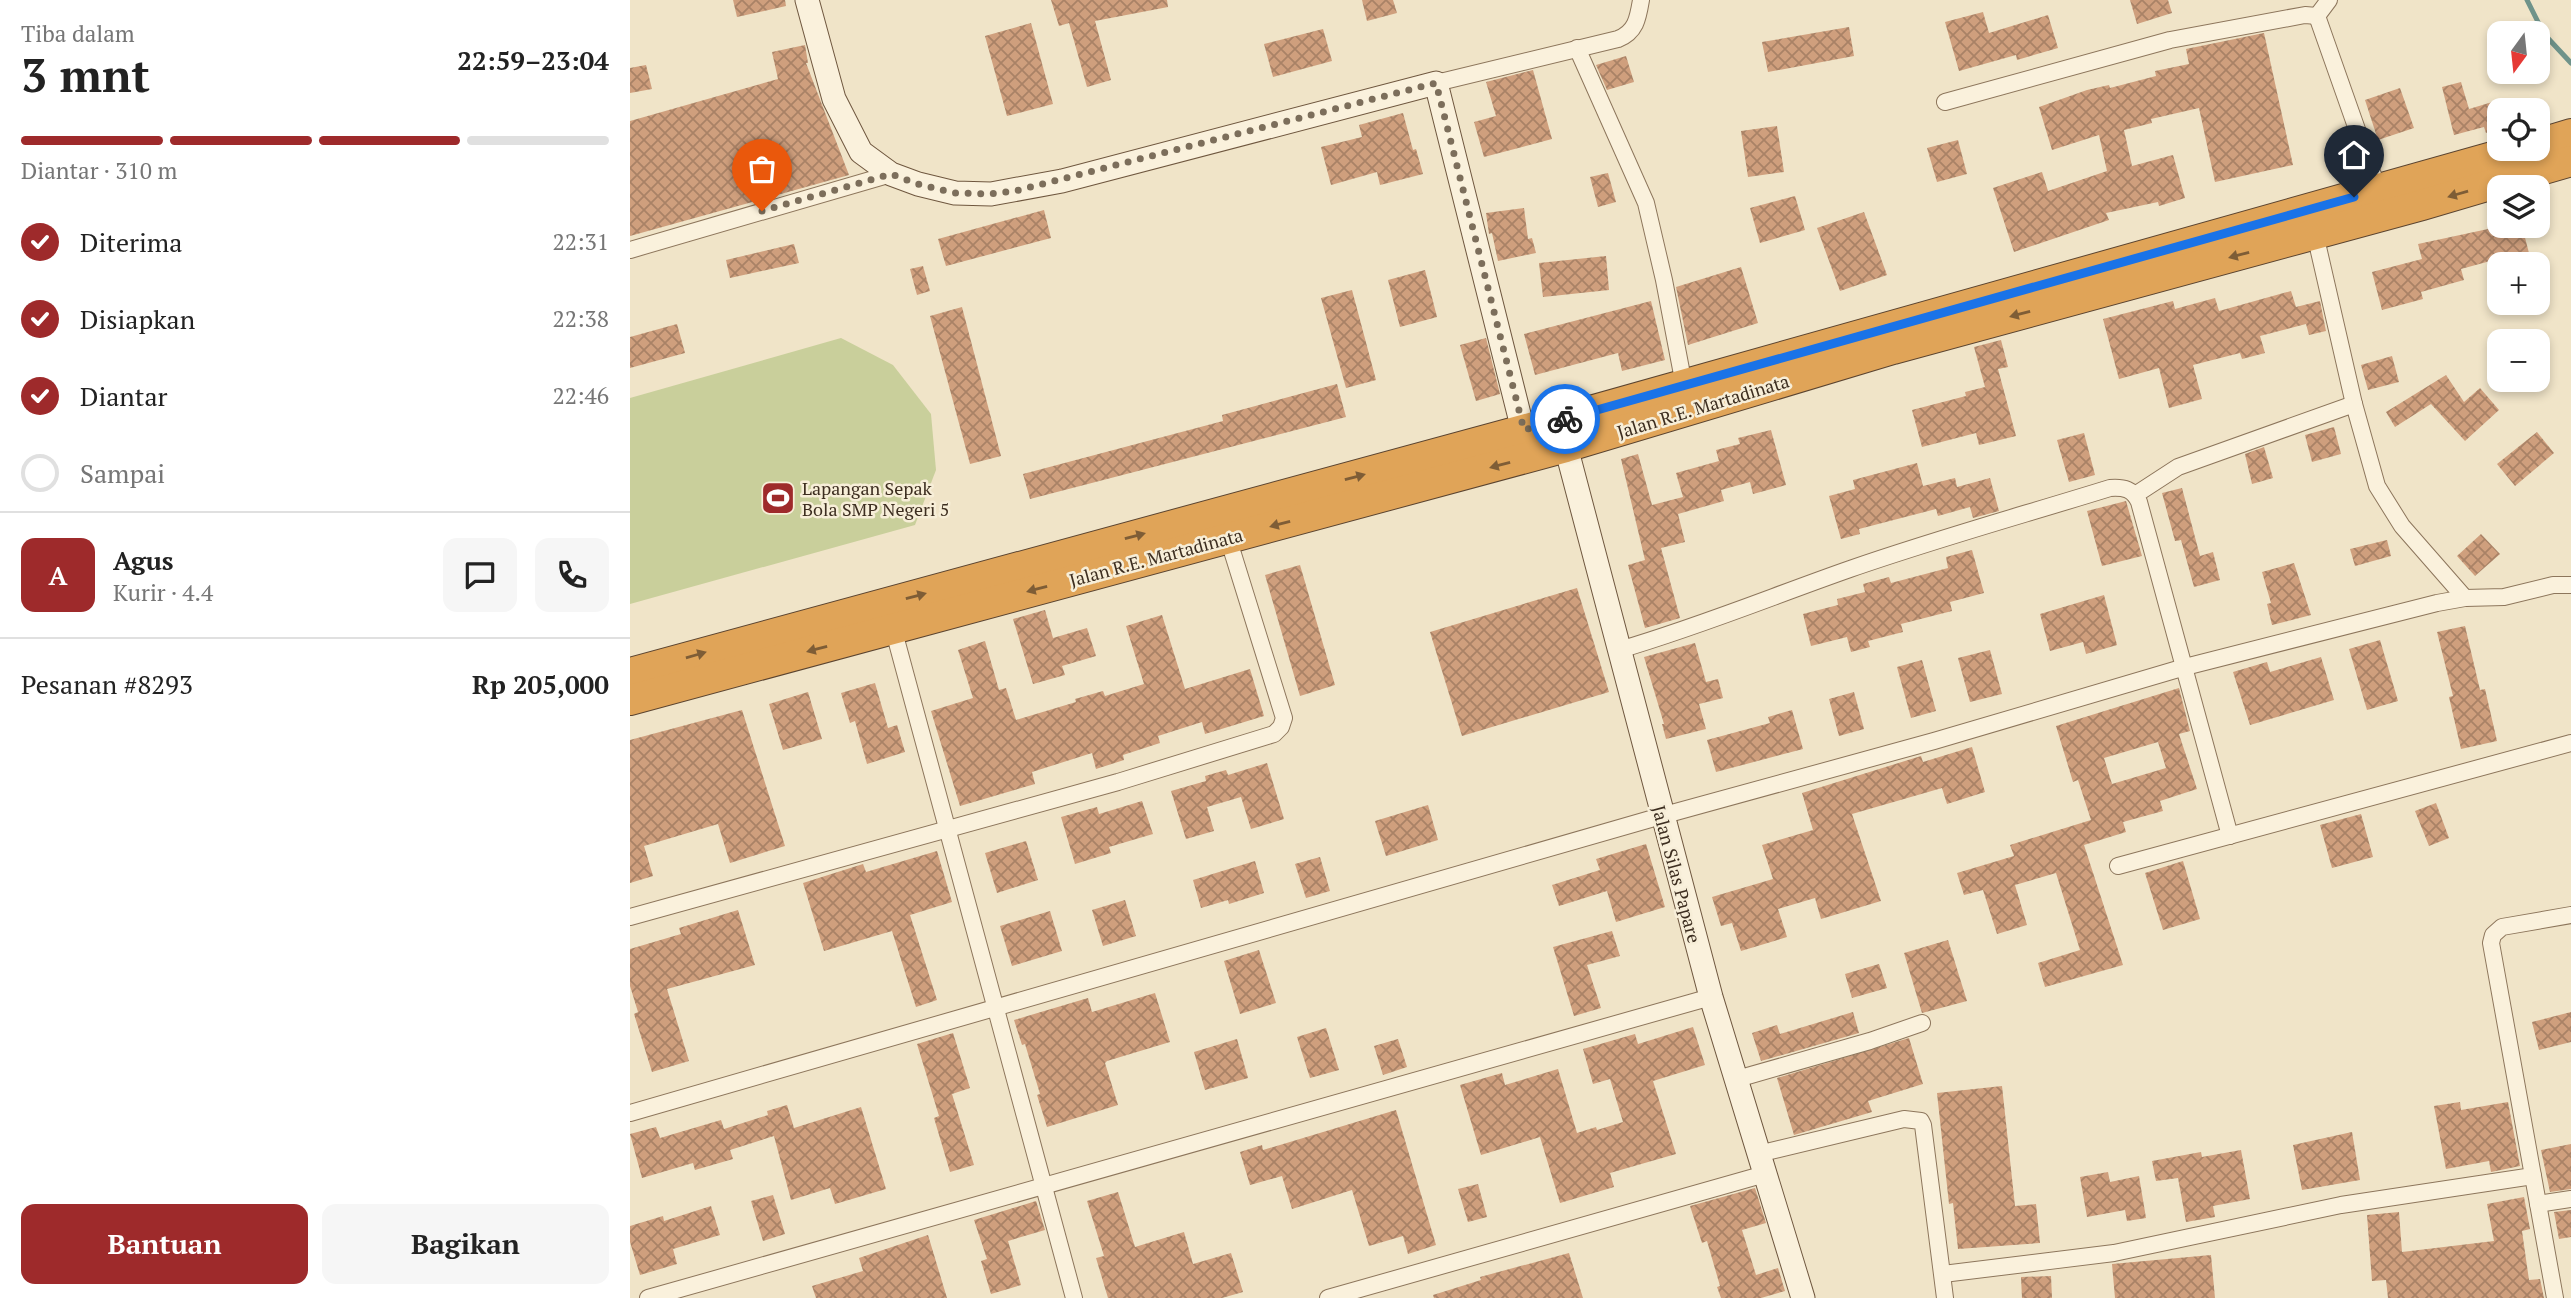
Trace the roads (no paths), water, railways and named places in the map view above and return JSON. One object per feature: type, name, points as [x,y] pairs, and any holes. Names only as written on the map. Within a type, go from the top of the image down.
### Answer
[{"type":"highway","points":[[2550,140],[2571,134]]},
{"type":"highway","name":"Jalan R.E. Martadinata","points":[[630,700],[1566,447],[1893,349],[2378,190],[2487,159]]},
{"type":"highway","name":"Jalan R.E. Martadinata","points":[[630,673],[1684,385],[2118,276],[2315,234],[2571,161]]},
{"type":"street","points":[[807,0],[828,81],[860,152],[891,174],[918,184],[955,193],[990,194],[1015,191],[1626,36],[1635,27],[1641,0]]},
{"type":"street","points":[[2317,16],[2329,0]]},
{"type":"street","points":[[1945,102],[2170,40],[2305,15],[2317,16]]},
{"type":"street","points":[[2317,16],[2378,190]]},
{"type":"street","points":[[1577,48],[1646,203],[1684,385]]},
{"type":"street","points":[[1436,83],[1524,430]]},
{"type":"street","points":[[630,250],[891,174]]},
{"type":"street","points":[[2315,234],[2374,480],[2403,526],[2465,598]]},
{"type":"street","points":[[2135,495],[2178,467],[2354,404]]},
{"type":"street","name":"Jalan Silas Papare","points":[[1566,447],[1711,998],[1803,1298]]},
{"type":"street","points":[[1619,650],[1681,632],[1902,552],[2110,488],[2124,488],[2135,495],[2230,836]]},
{"type":"street","points":[[630,917],[1118,782],[1274,734],[1282,727],[1284,718],[1228,538]]},
{"type":"street","points":[[630,1113],[2185,667],[2387,615],[2465,598],[2504,597],[2553,585],[2571,584]]},
{"type":"street","points":[[893,628],[1074,1298]]},
{"type":"street","points":[[2118,866],[2571,743]]},
{"type":"street","points":[[2555,1298],[2491,943],[2493,935],[2502,927],[2571,915]]},
{"type":"street","points":[[648,1298],[1711,998]]},
{"type":"street","points":[[1737,1080],[1922,1023]]},
{"type":"street","points":[[1328,1298],[1904,1119],[1921,1121],[1923,1125],[1945,1298]]},
{"type":"street","points":[[1944,1274],[2114,1254],[2341,1205],[2533,1176]]},
{"type":"street","points":[[2538,1204],[2571,1199]]},
{"type":"waterway","points":[[2527,0],[2544,34],[2571,63]]},
{"type":"place","name":"Lapangan Sepak Bola SMP Negeri 5","points":[[778,498]]}]
